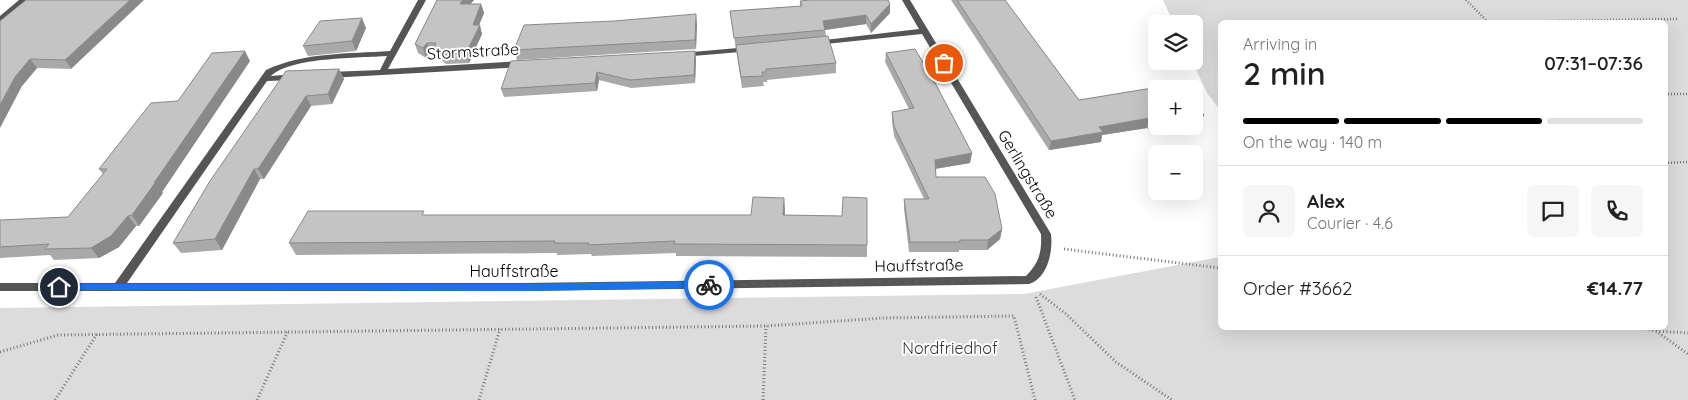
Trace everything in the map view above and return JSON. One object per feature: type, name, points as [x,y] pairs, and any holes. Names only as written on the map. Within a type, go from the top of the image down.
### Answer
[{"type":"street","points":[[0,20],[24,0]]},
{"type":"street","points":[[383,71],[422,0]]},
{"type":"street","name":"Gerlingstraße","points":[[906,0],[1046,234],[1048,247]]},
{"type":"street","points":[[804,44],[924,31]]},
{"type":"street","points":[[670,56],[756,49]]},
{"type":"street","points":[[118,287],[268,72],[280,65],[297,61],[393,53]]},
{"type":"street","name":"Stormstraße","points":[[263,79],[531,63]]},
{"type":"street","points":[[1031,284],[1044,265],[1048,247]]},
{"type":"street","name":"Hauffstraße","points":[[0,287],[524,287],[1031,284]]},
{"type":"path","points":[[1466,0],[1486,20]]},
{"type":"path","points":[[1668,20],[1678,20]]},
{"type":"path","points":[[1668,94],[1688,94]]},
{"type":"path","points":[[1668,162],[1688,162]]},
{"type":"path","points":[[1048,247],[1218,268]]},
{"type":"path","points":[[1031,284],[1075,400]]},
{"type":"path","points":[[1031,284],[1066,314],[1116,362],[1172,400]]},
{"type":"path","points":[[0,352],[58,335],[766,326],[883,318],[1014,316],[1035,400]]},
{"type":"path","points":[[763,400],[766,326]]},
{"type":"path","points":[[479,400],[500,329]]},
{"type":"path","points":[[1651,330],[1688,333]]},
{"type":"path","points":[[257,400],[288,331]]},
{"type":"path","points":[[1656,331],[1688,354]]},
{"type":"path","points":[[55,400],[97,334]]},
{"type":"green space","name":"Nordfriedhof","points":[[1163,0],[1688,0],[1688,400],[0,400],[0,308],[1024,294],[1218,257],[1218,330],[1668,330],[1668,20],[1218,20],[1218,107],[1207,93],[1203,80],[1201,80],[1196,70],[1203,70],[1203,15],[1170,15]]},
{"type":"building","points":[[26,0],[130,0],[65,60],[30,59],[15,77],[0,105],[0,21]]},
{"type":"building","points":[[437,0],[463,0],[460,4],[481,4],[473,25],[480,25],[466,53],[443,54],[434,48],[436,43],[427,43],[423,48],[415,44]]},
{"type":"building","points":[[888,0],[890,4],[871,24],[866,15],[823,21],[825,30],[734,38],[730,11],[802,6],[800,1]]},
{"type":"building","points":[[957,0],[1005,0],[1079,100],[1148,89],[1148,118],[1099,127],[1103,132],[1051,141]]},
{"type":"building","points":[[696,14],[695,40],[514,50],[524,25],[614,21]]},
{"type":"building","points":[[362,18],[352,41],[303,46],[320,21]]},
{"type":"building","points":[[828,36],[836,63],[766,69],[766,72],[762,72],[763,76],[741,77],[736,45]]},
{"type":"building","points":[[915,49],[972,153],[935,160],[936,177],[985,177],[995,194],[1002,229],[988,240],[910,242],[904,199],[929,199],[894,126],[892,112],[914,108],[886,53]]},
{"type":"building","points":[[245,51],[132,215],[128,216],[111,236],[91,248],[45,249],[49,244],[0,247],[0,220],[68,217],[107,169],[99,169],[151,103],[178,101],[212,53]]},
{"type":"building","points":[[695,51],[694,75],[630,80],[597,72],[595,83],[501,89],[511,61]]},
{"type":"building","points":[[339,69],[328,94],[306,96],[258,169],[254,169],[215,239],[173,243],[210,181],[286,71]]},
{"type":"building","points":[[753,197],[784,198],[783,215],[842,216],[843,197],[867,198],[867,245],[674,244],[675,241],[588,245],[589,243],[554,243],[555,241],[289,243],[308,211],[424,211],[422,215],[751,215]]},
{"type":"way so far","points":[[709,285],[1029,280],[1044,265],[1048,247],[1046,234],[944,63]]},
{"type":"route","points":[[59,287],[709,285]]}]
